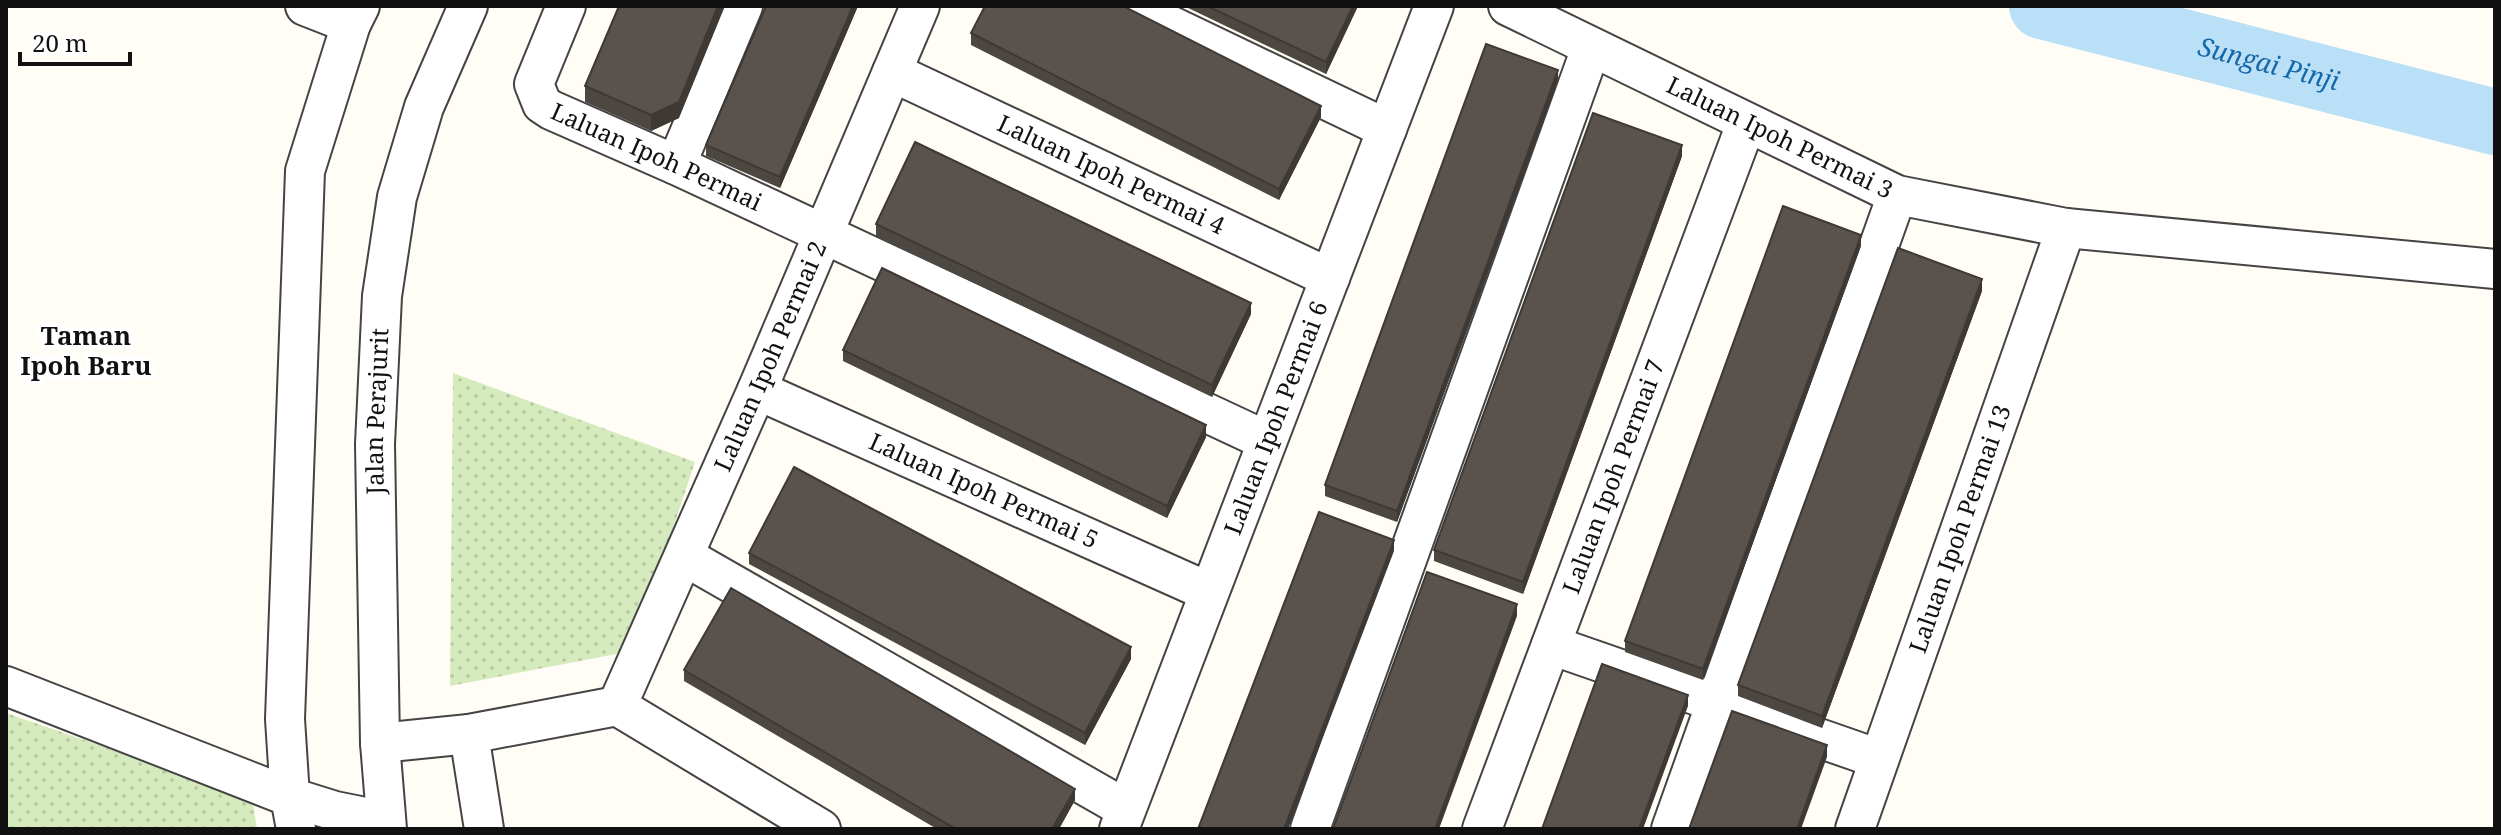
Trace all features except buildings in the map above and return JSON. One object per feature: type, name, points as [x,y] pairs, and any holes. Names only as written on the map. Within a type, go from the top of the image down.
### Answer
[{"type":"street","points":[[293,813],[285,719],[305,171],[355,15],[305,6]]},
{"type":"street","name":"Jalan Perajurit","points":[[386,825],[380,743],[375,444],[382,296],[401,182],[424,107],[468,6]]},
{"type":"street","name":"Laluan Ipoh Permai","points":[[566,6],[534,84],[542,104],[1267,441]]},
{"type":"street","points":[[676,165],[743,6]]},
{"type":"street","name":"Laluan Ipoh Permai 2","points":[[617,706],[757,390],[920,6]]},
{"type":"street","points":[[1130,6],[1387,129]]},
{"type":"street","name":"Laluan Ipoh Permai 6","points":[[1122,819],[1434,6]]},
{"type":"street","name":"Laluan Ipoh Permai 3","points":[[1508,6],[1897,195],[2066,228],[2495,269]]},
{"type":"street","points":[[1310,829],[1591,48]]},
{"type":"street","name":"Laluan Ipoh Permai 4","points":[[892,72],[1330,278]]},
{"type":"street","name":"Laluan Ipoh Permai 7","points":[[1482,829],[1746,124]]},
{"type":"street","points":[[1671,829],[1897,195]]},
{"type":"street","name":"Laluan Ipoh Permai 13","points":[[1855,829],[2066,228]]},
{"type":"street","name":"Laluan Ipoh Permai 5","points":[[757,390],[1209,592]]},
{"type":"street","points":[[684,556],[1122,819]]},
{"type":"street","points":[[1551,645],[1879,759]]},
{"type":"street","points":[[6,686],[293,813],[335,811],[386,825]]},
{"type":"street","points":[[380,743],[469,734],[617,706],[821,829]]},
{"type":"street","points":[[469,734],[484,829]]},
{"type":"green space","points":[[453,373],[695,462],[632,651],[450,686]]},
{"type":"green space","points":[[6,713],[252,798],[257,829],[6,829]]},
{"type":"waterway","name":"Sungai Pinji","points":[[2042,6],[2495,122]]},
{"type":"district","name":"Taman Ipoh Baru","points":[[86,351]]}]
